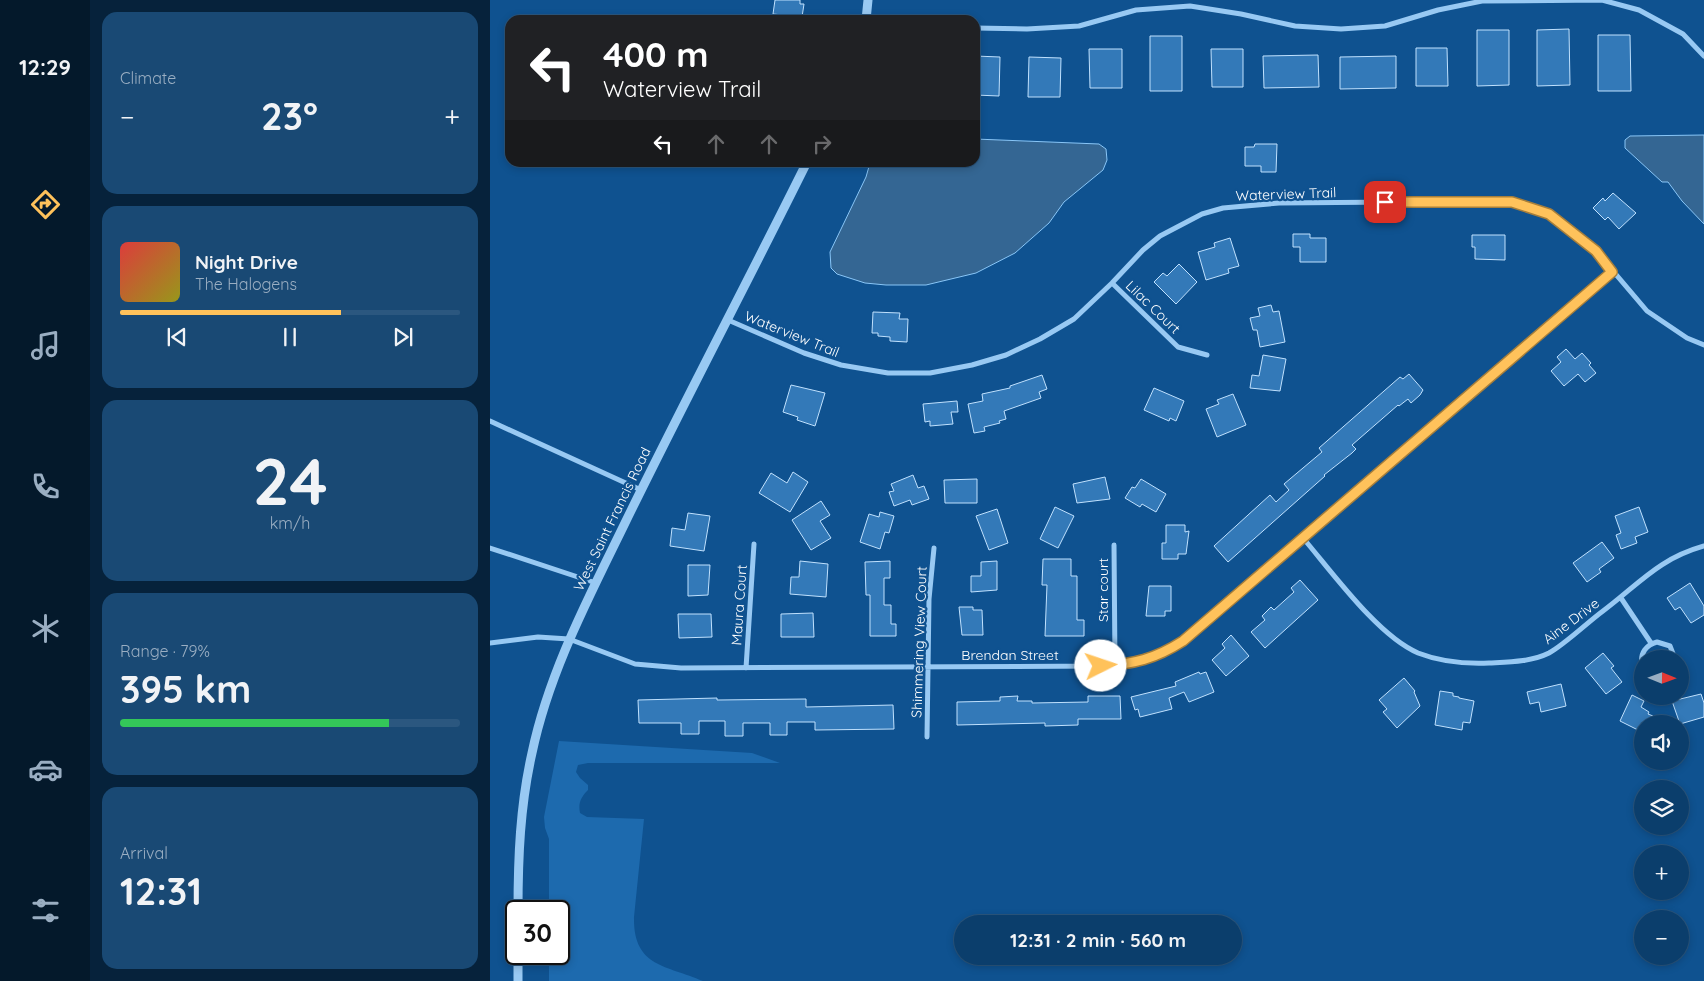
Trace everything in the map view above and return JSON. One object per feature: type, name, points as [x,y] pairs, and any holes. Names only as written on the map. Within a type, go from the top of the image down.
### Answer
[{"type":"street","points":[[866,15],[868,0]]},
{"type":"street","points":[[980,28],[1027,29],[1079,26],[1136,10],[1190,6],[1241,14],[1295,26],[1341,29],[1385,26],[1438,10],[1482,1],[1602,0],[1639,10],[1683,34],[1704,56]]},
{"type":"street","name":"West Saint Francis Road","points":[[518,900],[522,807],[532,752],[542,714],[569,639],[641,490],[804,167]]},
{"type":"street","name":"Waterview Trail","points":[[728,320],[804,354],[841,366],[888,373],[930,373],[972,365],[1006,355],[1040,339],[1074,318],[1112,283],[1143,250],[1160,236],[1187,221],[1223,208],[1279,202],[1512,202],[1549,214],[1596,251],[1647,311],[1687,338],[1704,345]]},
{"type":"street","name":"Brendan Street","points":[[490,643],[538,637],[569,639],[635,664],[681,668],[1115,665],[1142,662],[1183,641],[1612,272]]},
{"type":"street","name":"Lilac Court","points":[[1112,283],[1178,348],[1207,355]]},
{"type":"street","points":[[490,421],[641,490]]},
{"type":"street","name":"Aine Drive","points":[[1303,538],[1388,633],[1417,652],[1444,660],[1480,663],[1529,660],[1550,653],[1621,598],[1661,564],[1682,553],[1704,546]]},
{"type":"street","name":"Maura Court","points":[[746,668],[754,544]]},
{"type":"street","name":"Star court","points":[[1114,545],[1115,665]]},
{"type":"street","points":[[490,548],[596,583]]},
{"type":"street","name":"Shimmering View Court","points":[[927,738],[929,600],[934,548]]},
{"type":"street","points":[[1621,598],[1651,644]]},
{"type":"street","points":[[1645,650],[1651,644],[1664,643],[1670,646],[1672,650]]},
{"type":"street","points":[[518,965],[518,981]]},
{"type":"shaded area","points":[[1704,135],[1704,224],[1682,201],[1668,182],[1662,182],[1625,148],[1625,140],[1630,136]]},
{"type":"shaded area","points":[[980,139],[1099,144],[1106,149],[1107,160],[1103,170],[1064,202],[1049,223],[1015,253],[976,273],[926,285],[865,283],[837,274],[831,268],[830,252],[866,177],[869,167],[980,167]]},
{"type":"shaded area","points":[[559,741],[752,753],[780,763],[588,763],[578,765],[576,772],[588,785],[588,790],[580,803],[580,813],[587,817],[644,819],[634,917],[635,933],[639,946],[654,962],[703,981],[549,981],[549,965],[570,965],[570,900],[549,900],[549,839],[544,817]]},
{"type":"building","points":[[775,0],[800,0],[800,4],[804,4],[802,15],[773,14]]},
{"type":"building","points":[[1569,29],[1570,85],[1537,86],[1537,30]]},
{"type":"building","points":[[1477,30],[1509,30],[1509,85],[1477,86]]},
{"type":"building","points":[[1598,35],[1630,35],[1631,91],[1598,91]]},
{"type":"building","points":[[1150,36],[1182,36],[1182,91],[1150,91]]},
{"type":"building","points":[[1416,48],[1447,48],[1448,86],[1416,86]]},
{"type":"building","points":[[1089,49],[1122,49],[1122,88],[1090,88]]},
{"type":"building","points":[[1211,49],[1243,49],[1243,87],[1212,87]]},
{"type":"building","points":[[1318,55],[1319,87],[1264,88],[1263,56]]},
{"type":"building","points":[[980,56],[1000,57],[999,96],[980,95]]},
{"type":"building","points":[[1396,56],[1396,88],[1340,89],[1340,57]]},
{"type":"building","points":[[1029,57],[1061,58],[1060,97],[1028,97]]},
{"type":"building","points":[[1255,144],[1277,144],[1276,172],[1261,172],[1261,166],[1245,166],[1245,147],[1254,147]]},
{"type":"building","points":[[1613,193],[1636,213],[1619,229],[1608,217],[1605,220],[1593,208],[1603,198],[1605,201]]},
{"type":"building","points":[[1293,234],[1310,234],[1310,238],[1326,238],[1326,262],[1300,262],[1300,247],[1293,247]]},
{"type":"building","points":[[1472,235],[1505,235],[1505,260],[1475,259]]},
{"type":"building","points":[[1230,238],[1239,266],[1228,269],[1229,273],[1206,280],[1198,252],[1215,247],[1214,243]]},
{"type":"building","points":[[1179,264],[1197,282],[1176,304],[1154,282],[1163,273],[1167,276]]},
{"type":"building","points":[[1271,305],[1273,312],[1279,311],[1285,342],[1260,347],[1257,330],[1253,330],[1250,318],[1260,316],[1258,308]]},
{"type":"building","points":[[873,312],[900,313],[899,319],[908,319],[907,342],[890,341],[890,337],[878,336],[878,333],[872,333]]},
{"type":"building","points":[[1566,349],[1575,359],[1582,353],[1591,363],[1589,365],[1596,373],[1585,382],[1578,374],[1564,386],[1551,371],[1561,362],[1557,357]]},
{"type":"building","points":[[1263,355],[1286,359],[1280,391],[1250,388],[1252,375],[1259,376]]},
{"type":"building","points":[[1409,374],[1423,390],[1420,395],[1411,403],[1408,399],[1398,405],[1352,445],[1356,449],[1352,453],[1324,475],[1228,562],[1214,546],[1270,495],[1276,502],[1289,490],[1284,484],[1322,452],[1319,448],[1400,377],[1403,379]]},
{"type":"building","points":[[1042,375],[1047,389],[1039,392],[1041,398],[1004,411],[1006,419],[999,421],[1000,423],[984,427],[985,431],[974,433],[968,404],[983,401],[982,394],[1010,388],[1010,386]]},
{"type":"building","points":[[791,385],[825,393],[815,426],[797,420],[798,417],[783,412]]},
{"type":"building","points":[[1154,388],[1184,401],[1176,421],[1170,418],[1169,421],[1144,410]]},
{"type":"building","points":[[1233,394],[1246,425],[1217,437],[1206,409],[1219,404],[1217,400]]},
{"type":"building","points":[[957,401],[958,412],[951,412],[953,424],[930,426],[930,421],[925,422],[923,404]]},
{"type":"building","points":[[793,472],[808,482],[790,512],[759,493],[771,473],[787,483]]},
{"type":"building","points":[[913,475],[918,488],[924,486],[929,499],[912,505],[910,500],[894,506],[889,492],[894,491],[891,484]]},
{"type":"building","points":[[1105,477],[1110,499],[1077,503],[1073,484]]},
{"type":"building","points":[[977,479],[977,503],[945,503],[944,480]]},
{"type":"building","points":[[1141,479],[1166,494],[1156,512],[1142,504],[1140,507],[1125,498],[1132,487],[1135,488]]},
{"type":"building","points":[[821,501],[830,515],[820,521],[831,538],[811,550],[792,520]]},
{"type":"building","points":[[1055,507],[1074,516],[1058,548],[1040,539]]},
{"type":"building","points":[[1639,507],[1648,532],[1635,537],[1637,543],[1621,549],[1616,535],[1621,533],[1615,516]]},
{"type":"building","points":[[997,509],[1008,543],[989,550],[976,516]]},
{"type":"building","points":[[880,512],[894,516],[889,533],[885,532],[880,549],[860,542],[869,514],[879,517]]},
{"type":"building","points":[[688,513],[710,516],[704,551],[670,546],[672,528],[685,530]]},
{"type":"building","points":[[1166,525],[1185,525],[1185,532],[1189,531],[1186,554],[1178,554],[1178,559],[1162,559],[1162,543],[1166,543]]},
{"type":"building","points":[[1602,542],[1614,558],[1599,569],[1601,572],[1587,582],[1573,563]]},
{"type":"building","points":[[1043,559],[1071,559],[1071,576],[1077,576],[1077,620],[1084,620],[1084,636],[1045,636],[1047,585],[1042,585]]},
{"type":"building","points":[[800,561],[828,564],[826,597],[790,594],[791,577],[799,577]]},
{"type":"building","points":[[890,561],[890,578],[884,578],[884,605],[891,605],[891,624],[896,624],[896,636],[870,636],[870,595],[866,595],[865,562]]},
{"type":"building","points":[[997,561],[997,590],[971,592],[971,576],[981,576],[981,562]]},
{"type":"building","points":[[688,565],[710,565],[708,595],[688,596]]},
{"type":"building","points":[[1300,580],[1318,600],[1265,648],[1251,632],[1265,620],[1262,616],[1271,607],[1274,610],[1294,592],[1291,588]]},
{"type":"building","points":[[1690,583],[1704,606],[1704,615],[1691,623],[1680,607],[1675,610],[1667,598]]},
{"type":"building","points":[[1149,586],[1171,586],[1171,611],[1165,611],[1165,616],[1146,616]]},
{"type":"building","points":[[959,607],[973,607],[973,610],[982,610],[983,635],[962,635]]},
{"type":"building","points":[[813,613],[814,637],[781,637],[781,614]]},
{"type":"building","points":[[678,614],[711,614],[712,637],[679,638]]},
{"type":"building","points":[[1231,635],[1249,656],[1226,676],[1212,660],[1225,648],[1222,644]]},
{"type":"building","points":[[1603,653],[1614,666],[1611,668],[1622,682],[1606,694],[1585,668]]},
{"type":"building","points":[[1199,672],[1200,674],[1206,672],[1214,692],[1189,702],[1184,692],[1169,698],[1172,709],[1140,717],[1138,709],[1135,710],[1131,697],[1176,686],[1175,682]]},
{"type":"building","points":[[1404,678],[1415,691],[1420,706],[1397,728],[1383,712],[1387,709],[1379,700]]},
{"type":"building","points":[[1561,684],[1566,706],[1541,712],[1539,702],[1530,704],[1527,692]]},
{"type":"building","points":[[1440,691],[1453,693],[1453,696],[1474,701],[1470,723],[1463,722],[1462,730],[1435,725]]},
{"type":"building","points":[[1701,694],[1704,703],[1704,717],[1689,721],[1689,715],[1677,715],[1673,705],[1689,705],[1689,697]]},
{"type":"building","points":[[1632,695],[1634,696],[1634,705],[1642,705],[1641,707],[1650,715],[1634,715],[1634,728],[1620,721]]},
{"type":"building","points":[[1018,696],[1017,701],[1032,701],[1032,703],[1088,702],[1088,696],[1120,696],[1121,719],[1078,719],[1078,725],[1045,726],[1045,723],[957,725],[957,702],[1000,701],[1000,697]]},
{"type":"building","points":[[717,698],[717,700],[806,699],[806,707],[893,705],[894,729],[815,730],[815,722],[787,722],[787,735],[770,735],[770,723],[743,723],[743,736],[725,736],[725,721],[699,721],[699,734],[681,734],[681,723],[639,723],[638,700]]},
{"type":"route","points":[[1101,666],[1142,662],[1183,641],[1612,272],[1596,251],[1549,214],[1512,202],[1385,202]]}]
